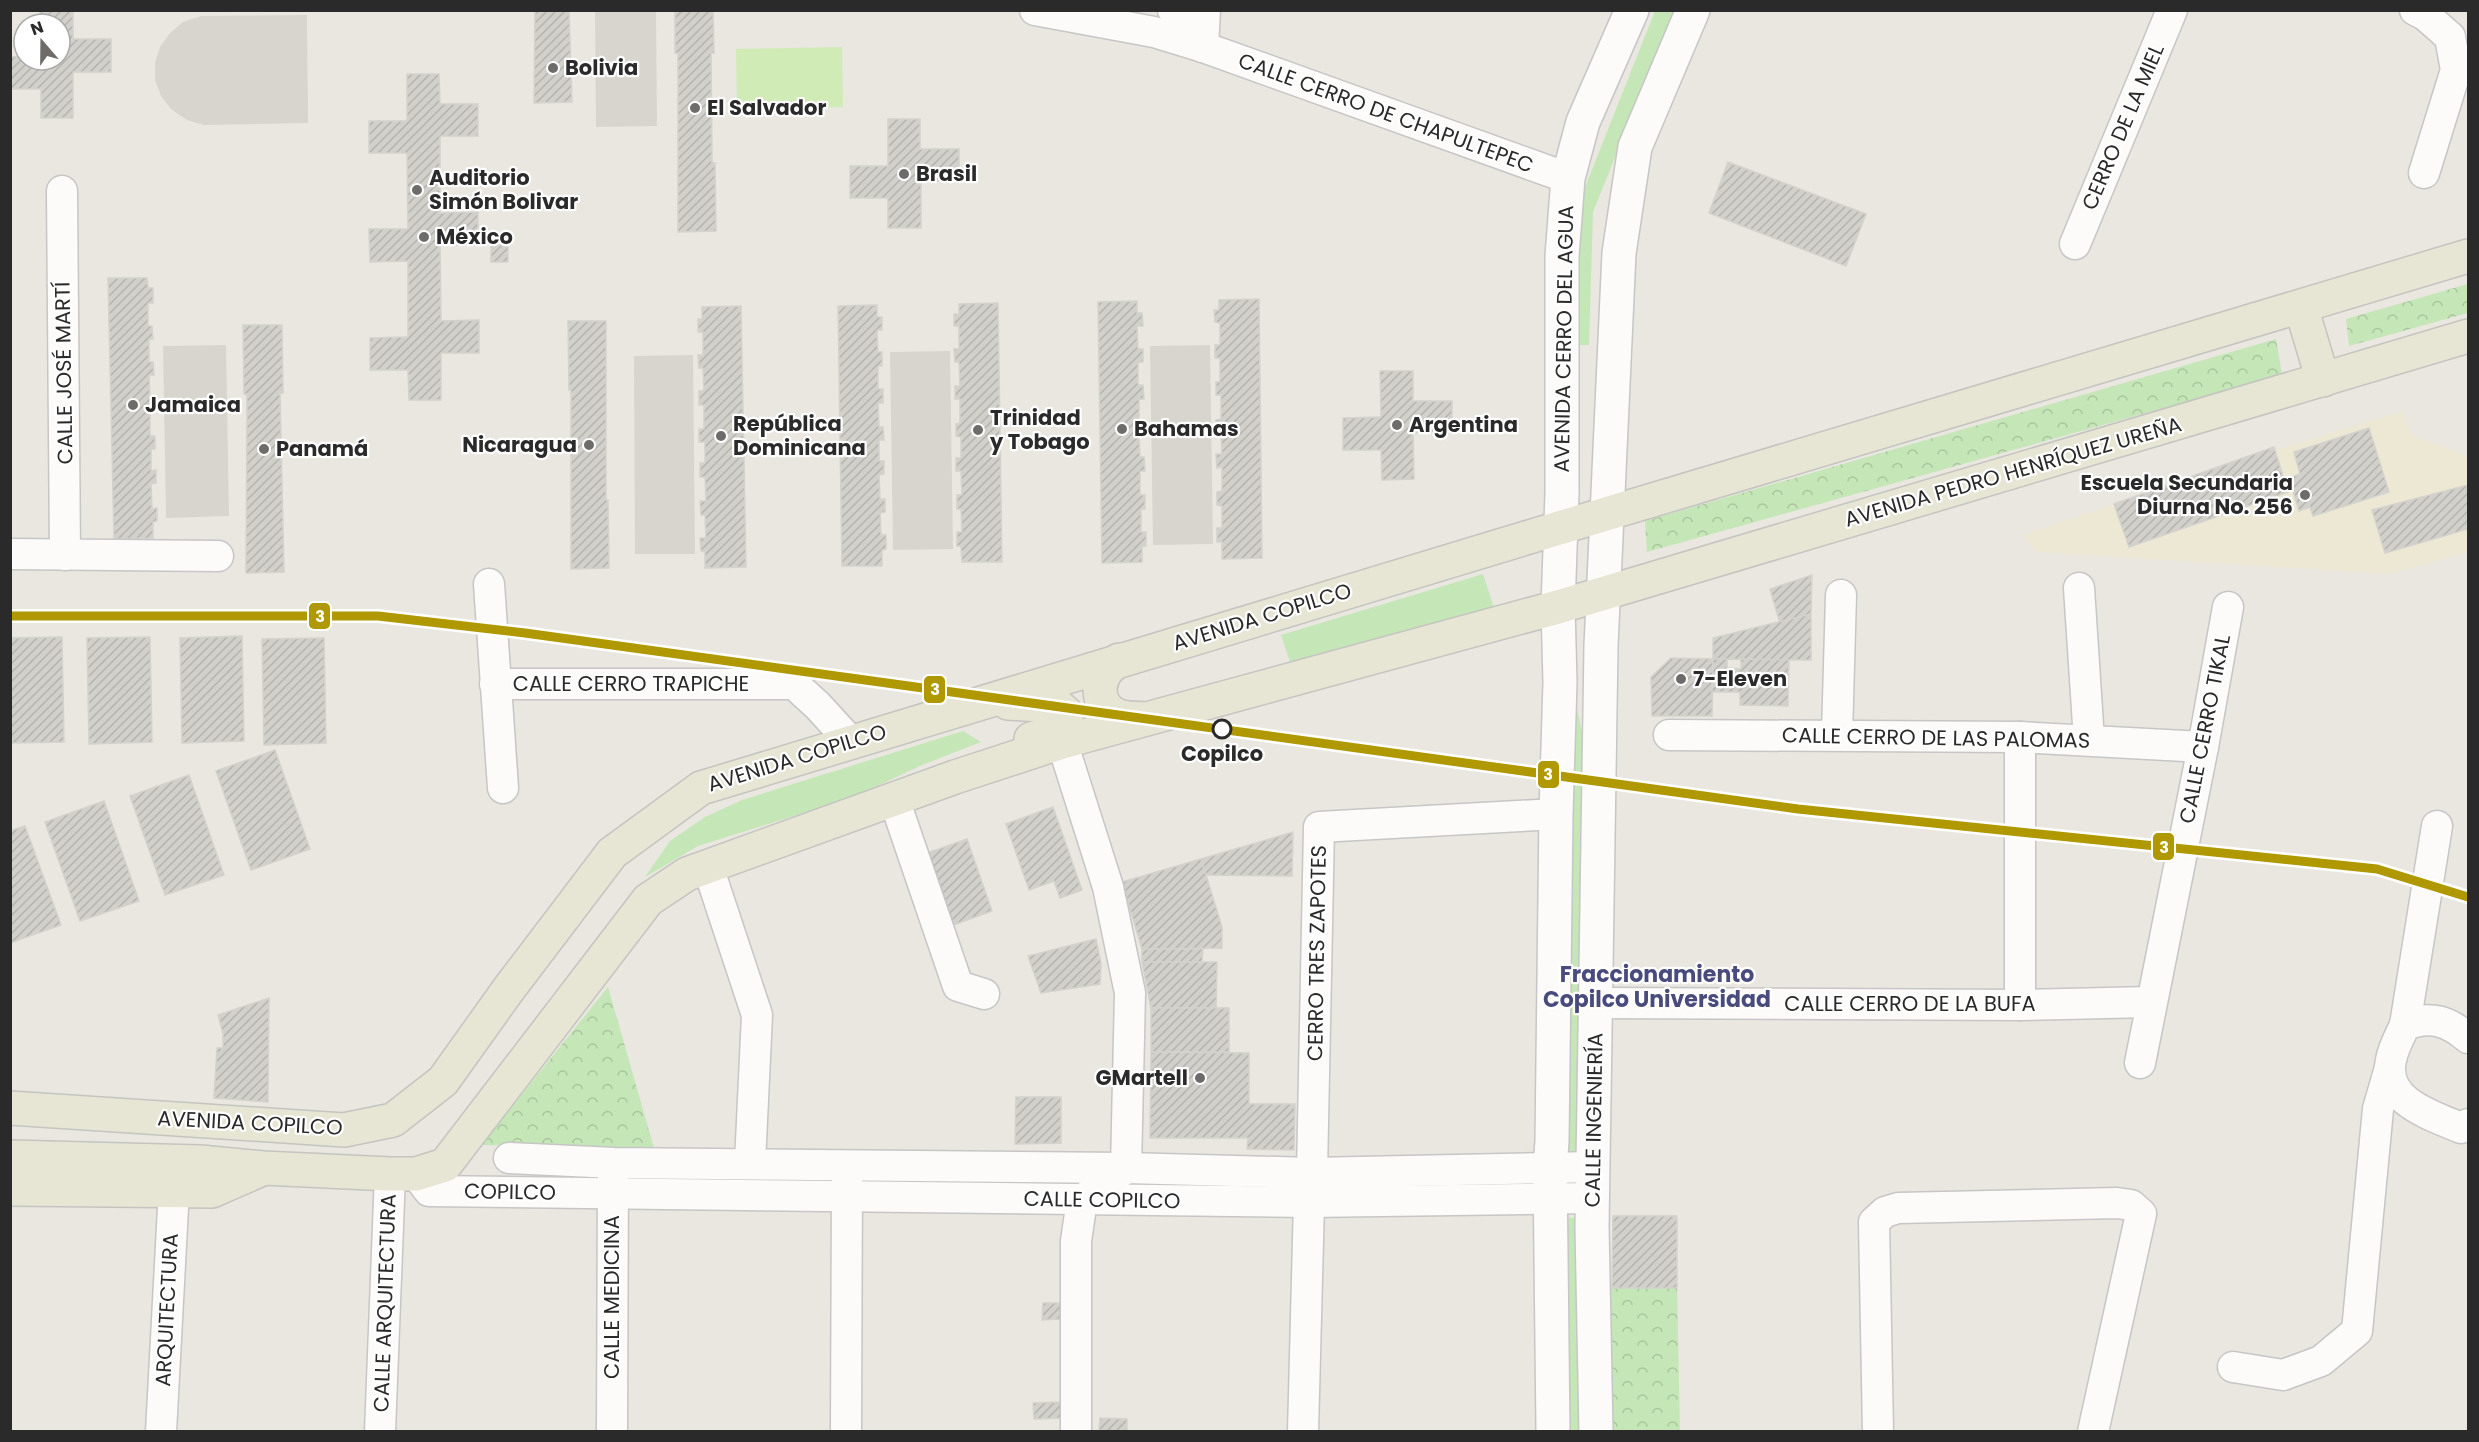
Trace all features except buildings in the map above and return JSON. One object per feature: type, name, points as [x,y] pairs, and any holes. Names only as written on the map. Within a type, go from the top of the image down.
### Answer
[{"type":"main road","points":[[1561,527],[2469,256]]},
{"type":"main road","points":[[2301,308],[2324,380]]},
{"type":"main road","name":"AVENIDA PEDRO HENRÍQUEZ UREÑA","points":[[1558,607],[2469,336]]},
{"type":"main road","name":"AVENIDA COPILCO","points":[[10,1108],[344,1130],[393,1120],[443,1081],[508,990],[612,853],[701,788],[1561,527]]},
{"type":"main road","name":"AVENIDA COPILCO","points":[[10,1157],[201,1162],[263,1168],[403,1174],[445,1165],[648,900],[687,874],[955,777],[1062,742],[1558,607]]},
{"type":"main road","points":[[1119,660],[1104,673],[1100,682],[1103,701],[1115,714],[1145,719]]},
{"type":"main road","points":[[955,777],[993,754],[1062,729],[1066,724],[1066,713],[1058,706],[1022,705],[992,700]]},
{"type":"main road","name":"AVENIDA COPILCO","points":[[10,1188],[212,1191],[263,1168]]},
{"type":"street","name":"CALLE CERRO DE CHAPULTEPEC","points":[[1035,10],[1154,32],[1203,47],[1568,178]]},
{"type":"street","points":[[1173,10],[1203,47]]},
{"type":"street","points":[[1203,47],[1205,10]]},
{"type":"street","name":"AVENIDA CERRO DEL AGUA","points":[[1558,607],[1561,527],[1562,256],[1568,178],[1583,122],[1632,10]]},
{"type":"street","points":[[1603,592],[1619,253],[1635,147],[1693,10]]},
{"type":"street","name":"CERRO DE LA MIEL","points":[[2075,244],[2172,10]]},
{"type":"street","points":[[2415,10],[2425,15],[2450,37],[2456,70],[2424,174]]},
{"type":"street","name":"CALLE JOSÉ MARTÍ","points":[[62,191],[65,555]]},
{"type":"street","points":[[10,554],[218,556]]},
{"type":"street","points":[[489,585],[503,788]]},
{"type":"street","points":[[2079,588],[2089,740]]},
{"type":"street","name":"CALLE INGENIERÍA","points":[[1596,1431],[1593,1183],[1603,592]]},
{"type":"street","points":[[1837,735],[1841,595]]},
{"type":"street","name":"CALLE INGENIERÍA","points":[[1553,1431],[1550,1183],[1560,682],[1558,607]]},
{"type":"street","name":"CALLE CERRO TIKAL","points":[[2140,1063],[2203,747],[2228,607]]},
{"type":"street","points":[[1560,682],[1575,675],[1583,675],[1597,681],[1602,686]]},
{"type":"street","name":"CALLE CERRO TRAPICHE","points":[[495,684],[794,684],[850,741]]},
{"type":"street","name":"CALLE CERRO DE LAS PALOMAS","points":[[1669,735],[2020,738],[2203,747]]},
{"type":"street","points":[[2020,738],[2020,1005]]},
{"type":"street","points":[[1062,742],[1108,887],[1130,993],[1126,1168],[1082,1200],[1076,1241],[1076,1431]]},
{"type":"street","points":[[894,799],[958,986],[984,994]]},
{"type":"street","name":"CERRO TRES ZAPOTES","points":[[1312,1173],[1319,827],[1556,814]]},
{"type":"street","points":[[2233,1367],[2283,1375],[2320,1361],[2357,1331],[2378,1109],[2391,1058],[2405,1025],[2437,826]]},
{"type":"street","points":[[708,867],[757,1015],[750,1163]]},
{"type":"street","points":[[2412,990],[2437,1020]]},
{"type":"street","name":"CALLE CERRO DE LA BUFA","points":[[1597,1003],[2020,1005],[2151,1002]]},
{"type":"street","points":[[2405,1025],[2420,1019],[2437,1020],[2456,1027],[2469,1038]]},
{"type":"street","points":[[2389,1071],[2394,1090],[2416,1107],[2466,1128]]},
{"type":"street","points":[[2378,1109],[2406,1099]]},
{"type":"street","name":"COPILCO","points":[[509,1158],[614,1163]]},
{"type":"street","name":"CALLE COPILCO","points":[[614,1163],[1126,1168],[1593,1183]]},
{"type":"street","name":"CALLE MEDICINA","points":[[612,1431],[614,1163]]},
{"type":"street","points":[[846,1431],[845,1196],[848,1166]]},
{"type":"street","points":[[1303,1431],[1309,1202],[1312,1173]]},
{"type":"street","name":"COPILCO","points":[[403,1174],[429,1191],[612,1193]]},
{"type":"street","name":"CALLE ARQUITECTURA","points":[[380,1431],[403,1174]]},
{"type":"street","name":"CALLE COPILCO","points":[[612,1193],[1309,1202],[1550,1183]]},
{"type":"street","name":"ARQUITECTURA","points":[[161,1431],[174,1189]]},
{"type":"street","points":[[1878,1431],[1874,1222],[1885,1212],[1898,1208],[2117,1203],[2131,1205],[2142,1215],[2093,1431]]},
{"type":"shaded area","points":[[595,11],[656,11],[657,126],[596,127]]},
{"type":"shaded area","points":[[307,15],[308,123],[204,125],[187,120],[171,109],[161,96],[155,80],[155,63],[160,47],[170,33],[183,22],[201,16]]},
{"type":"shaded area","points":[[226,345],[229,516],[166,518],[163,346]]},
{"type":"shaded area","points":[[1210,345],[1213,544],[1153,545],[1150,346]]},
{"type":"shaded area","points":[[950,351],[953,549],[893,550],[890,352]]},
{"type":"shaded area","points":[[693,355],[695,554],[635,554],[634,356]]},
{"type":"shaded area","name":"Escuela Secundaria Diurna No. 256","points":[[2403,411],[2411,435],[2468,456],[2468,552],[2390,574],[2036,552],[2023,535],[2292,445]]},
{"type":"green space","points":[[1655,11],[1674,11],[1593,212],[1589,345],[1580,345],[1578,205]]},
{"type":"green space","points":[[842,47],[843,107],[737,109],[736,49]]},
{"type":"green space","points":[[2468,284],[2468,313],[2349,346],[2346,319]]},
{"type":"green space","points":[[2276,339],[2282,375],[1647,552],[1645,521]]},
{"type":"green space","points":[[1483,574],[1494,608],[1290,662],[1281,635]]},
{"type":"green space","points":[[1573,692],[1586,749],[1577,1153],[1562,1155]]},
{"type":"green space","points":[[963,731],[981,742],[922,765],[854,797],[698,846],[645,877],[670,841],[705,817],[742,800]]},
{"type":"green space","points":[[608,987],[654,1148],[481,1145]]},
{"type":"green space","points":[[1561,1216],[1579,1219],[1579,1431],[1562,1431]]},
{"type":"green space","points":[[1601,1288],[1677,1288],[1680,1431],[1603,1431]]},
{"type":"transit line","name":"3","points":[[10,616],[378,616],[525,633],[1798,809],[2377,869],[2468,897]]},
{"type":"place","name":"Bolivia","points":[[553,68]]},
{"type":"place","name":"El Salvador","points":[[695,108]]},
{"type":"place","name":"Brasil","points":[[904,174]]},
{"type":"place","name":"Auditorio Simón Bolivar","points":[[417,190]]},
{"type":"place","name":"México","points":[[424,237]]},
{"type":"place","name":"Jamaica","points":[[133,405]]},
{"type":"place","name":"Argentina","points":[[1397,425]]},
{"type":"place","name":"Bahamas","points":[[1122,429]]},
{"type":"place","name":"Trinidad y Tobago","points":[[978,430]]},
{"type":"place","name":"República Dominicana","points":[[721,436]]},
{"type":"place","name":"Nicaragua","points":[[589,445]]},
{"type":"place","name":"Panamá","points":[[264,449]]},
{"type":"place","name":"Escuela Secundaria Diurna No. 256","points":[[2305,495]]},
{"type":"place","name":"7-Eleven","points":[[1681,679]]},
{"type":"place","name":"Copilco","points":[[1222,729]]},
{"type":"place","name":"GMartell","points":[[1200,1078]]},
{"type":"district","name":"Fraccionamiento Copilco Universidad","points":[[1657,986]]}]
